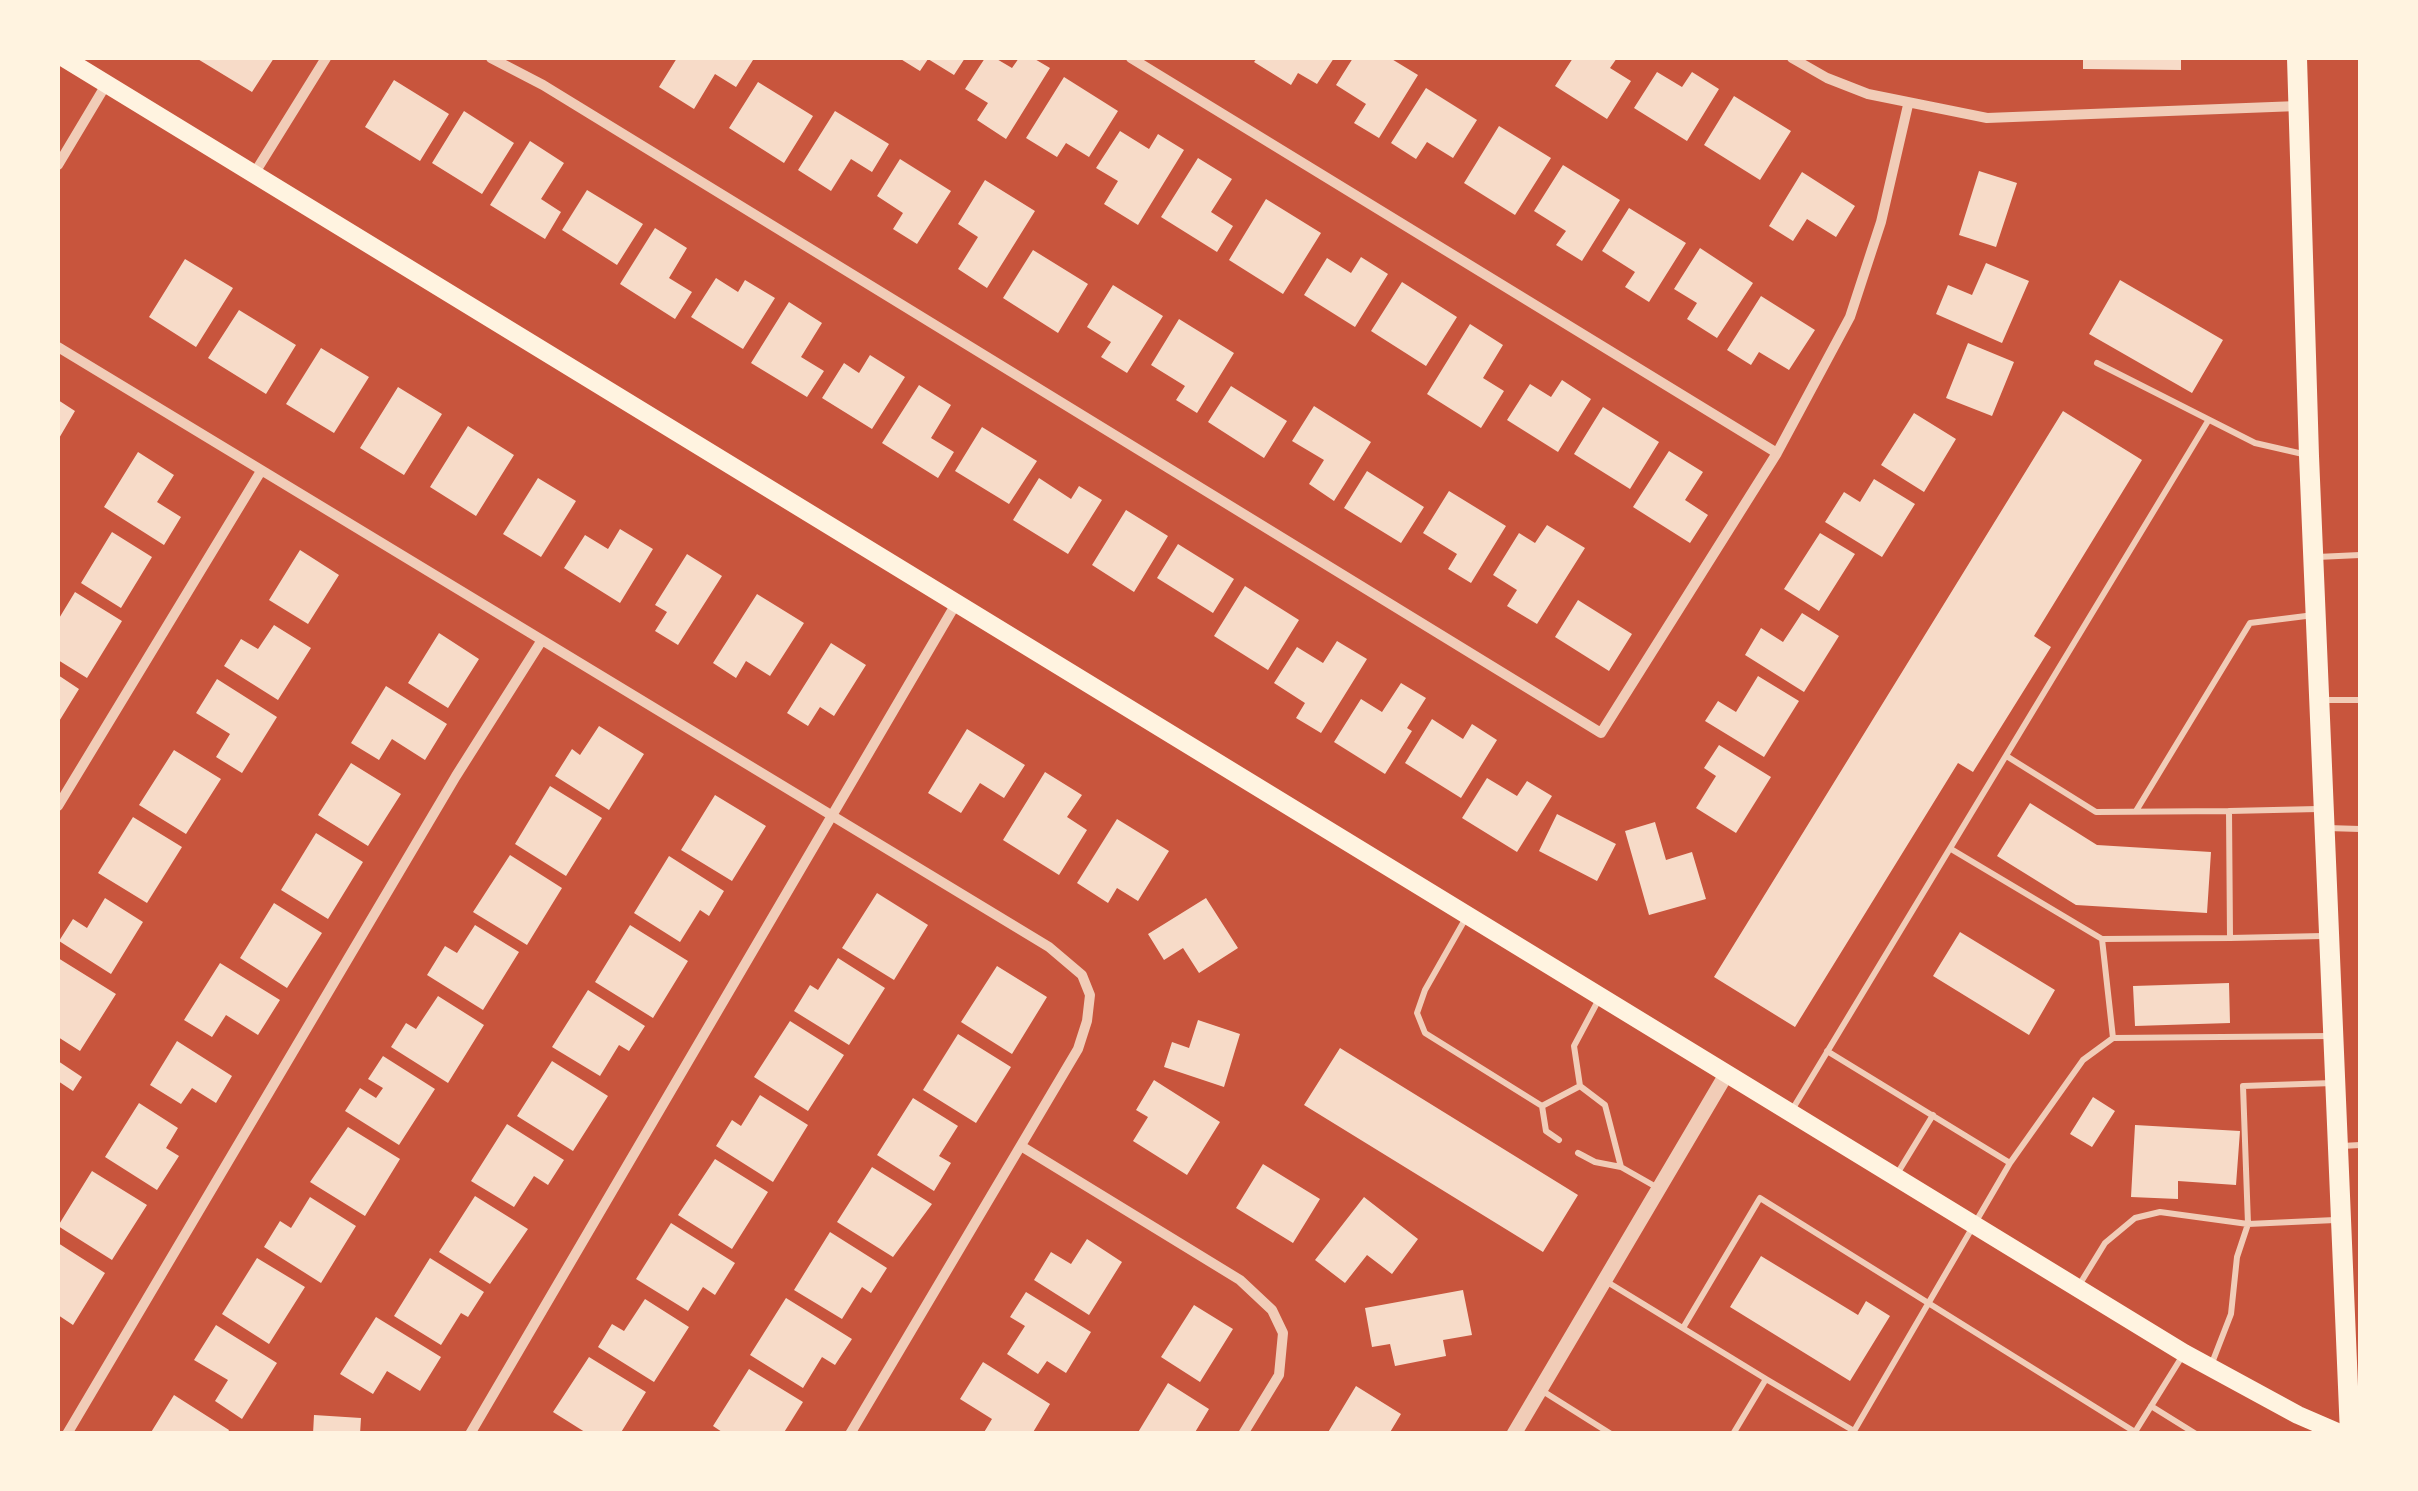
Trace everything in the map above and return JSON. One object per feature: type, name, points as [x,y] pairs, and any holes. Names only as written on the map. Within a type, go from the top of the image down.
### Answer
[{"type":"main road","points":[[64,58],[85,63],[106,84],[2184,1353],[2298,1415],[2342,1434]]},
{"type":"main road","points":[[2297,58],[2315,615],[2341,1220],[2352,1296],[2350,1434]]},
{"type":"street","points":[[254,174],[326,58]]},
{"type":"street","points":[[492,58],[544,84],[1601,733],[1776,454],[1850,317],[1881,222],[1908,104]]},
{"type":"street","points":[[1130,58],[1776,454]]},
{"type":"street","points":[[1792,58],[1841,84],[1908,104],[1988,118],[2298,106]]},
{"type":"street","points":[[58,165],[106,84]]},
{"type":"street","points":[[58,347],[1048,946],[1082,975],[1090,995],[1078,1049],[850,1434]]},
{"type":"street","points":[[58,806],[261,470]]},
{"type":"street","points":[[470,1434],[957,602]]},
{"type":"street","points":[[67,1434],[456,776],[542,640]]},
{"type":"street","points":[[1514,1434],[1727,1073]]},
{"type":"street","points":[[1021,1146],[1240,1280],[1272,1310],[1283,1334],[1279,1374],[1244,1434]]},
{"type":"lane","points":[[2097,362],[2254,443],[2309,456]]},
{"type":"lane","points":[[1791,1112],[2208,422]]},
{"type":"lane","points":[[2313,557],[2360,555]]},
{"type":"lane","points":[[2136,811],[2250,622],[2315,615]]},
{"type":"lane","points":[[2319,700],[2360,700]]},
{"type":"lane","points":[[2008,757],[2096,812],[2229,812],[2324,818],[2360,829]]},
{"type":"lane","points":[[2229,812],[2230,938]]},
{"type":"lane","points":[[1950,849],[2102,939],[2329,936]]},
{"type":"lane","points":[[1468,914],[1425,990],[1417,1013],[1425,1033],[1542,1106],[1546,1131],[1559,1140]]},
{"type":"lane","points":[[2102,939],[2112,1038]]},
{"type":"lane","points":[[1601,995],[1574,1046],[1580,1086],[1605,1105],[1621,1167]]},
{"type":"lane","points":[[1604,1280],[1853,1432],[2010,1163],[2083,1060],[2112,1038],[2333,1036]]},
{"type":"lane","points":[[1827,1051],[2010,1163]]},
{"type":"lane","points":[[2210,1368],[2232,1314],[2237,1257],[2248,1224],[2243,1086],[2336,1083]]},
{"type":"lane","points":[[1542,1106],[1580,1086]]},
{"type":"lane","points":[[1896,1176],[1933,1116]]},
{"type":"lane","points":[[2338,1146],[2360,1145]]},
{"type":"lane","points":[[1578,1153],[1594,1162],[1621,1167],[1658,1188]]},
{"type":"lane","points":[[1683,1328],[1760,1198],[2135,1433],[2184,1353]]},
{"type":"lane","points":[[2077,1288],[2105,1243],[2135,1218],[2160,1212],[2248,1224],[2341,1220]]},
{"type":"lane","points":[[1732,1434],[1766,1379]]},
{"type":"lane","points":[[1540,1390],[1611,1434]]},
{"type":"lane","points":[[2151,1406],[2196,1434]]},
{"type":"building","points":[[196,58],[274,58],[252,92]]},
{"type":"building","points":[[677,58],[753,60],[736,87],[715,74],[694,109],[659,87]]},
{"type":"building","points":[[899,58],[965,58],[954,75],[928,59],[920,71]]},
{"type":"building","points":[[985,58],[995,58],[1012,68],[1019,58],[1033,58],[1050,68],[1006,139],[977,120],[988,103],[965,89]]},
{"type":"building","points":[[1257,58],[1334,58],[1317,84],[1298,73],[1291,85],[1254,62]]},
{"type":"building","points":[[1353,58],[1390,58],[1418,75],[1379,138],[1354,123],[1366,104],[1336,85]]},
{"type":"building","points":[[1573,58],[1617,58],[1610,68],[1631,81],[1607,119],[1555,86]]},
{"type":"building","points":[[2083,58],[2181,58],[2181,70],[2083,69]]},
{"type":"building","points":[[1657,72],[1682,87],[1692,72],[1719,89],[1687,141],[1634,108]]},
{"type":"building","points":[[1064,77],[1118,111],[1089,157],[1066,143],[1057,157],[1026,138]]},
{"type":"building","points":[[394,80],[449,114],[420,161],[365,127]]},
{"type":"building","points":[[758,82],[813,116],[784,163],[729,128]]},
{"type":"building","points":[[1426,88],[1477,120],[1453,158],[1427,142],[1416,159],[1391,143]]},
{"type":"building","points":[[1734,96],[1791,131],[1760,180],[1704,145]]},
{"type":"building","points":[[464,111],[514,143],[482,194],[432,163]]},
{"type":"building","points":[[835,111],[889,144],[872,172],[851,159],[831,191],[798,170]]},
{"type":"building","points":[[1499,126],[1551,158],[1515,215],[1464,183]]},
{"type":"building","points":[[1120,131],[1149,149],[1158,134],[1184,150],[1138,225],[1104,204],[1118,181],[1096,168]]},
{"type":"building","points":[[530,141],[564,163],[541,199],[561,212],[545,239],[490,205]]},
{"type":"building","points":[[1198,158],[1232,179],[1211,212],[1233,226],[1217,252],[1161,217]]},
{"type":"building","points":[[900,159],[951,191],[917,244],[893,229],[903,213],[877,196]]},
{"type":"building","points":[[1563,165],[1620,200],[1582,261],[1556,245],[1566,231],[1534,211]]},
{"type":"building","points":[[1979,171],[2017,183],[1996,247],[1959,235]]},
{"type":"building","points":[[1802,172],[1855,206],[1836,237],[1807,219],[1793,241],[1769,226]]},
{"type":"building","points":[[985,180],[1035,211],[987,288],[958,269],[978,237],[958,224]]},
{"type":"building","points":[[587,190],[643,224],[617,265],[562,230]]},
{"type":"building","points":[[1266,199],[1321,233],[1283,294],[1229,260]]},
{"type":"building","points":[[1629,208],[1686,243],[1649,302],[1625,287],[1635,272],[1602,251]]},
{"type":"building","points":[[655,228],[687,248],[669,278],[692,292],[675,319],[620,284]]},
{"type":"building","points":[[1700,248],[1753,283],[1717,338],[1687,319],[1697,303],[1674,289]]},
{"type":"building","points":[[1033,250],[1088,284],[1058,333],[1003,298]]},
{"type":"building","points":[[1361,257],[1388,274],[1355,327],[1304,295],[1327,258],[1351,273]]},
{"type":"building","points":[[185,259],[233,288],[196,347],[149,317]]},
{"type":"building","points":[[1986,263],[2029,281],[2002,343],[1936,314],[1948,285],[1972,295]]},
{"type":"building","points":[[716,278],[738,292],[745,280],[775,298],[743,349],[691,317]]},
{"type":"building","points":[[2120,280],[2223,340],[2192,393],[2089,334]]},
{"type":"building","points":[[1402,282],[1457,317],[1426,366],[1371,331]]},
{"type":"building","points":[[1113,285],[1163,316],[1127,373],[1101,357],[1111,342],[1087,327]]},
{"type":"building","points":[[1761,296],[1815,330],[1789,370],[1759,352],[1751,365],[1727,350]]},
{"type":"building","points":[[789,302],[822,323],[801,357],[824,371],[807,397],[751,363]]},
{"type":"building","points":[[239,310],[296,345],[266,394],[208,358]]},
{"type":"building","points":[[1179,319],[1234,353],[1197,413],[1176,400],[1185,386],[1151,365]]},
{"type":"building","points":[[1470,324],[1503,345],[1483,378],[1504,391],[1481,428],[1427,394]]},
{"type":"building","points":[[1968,343],[2014,362],[1992,416],[1946,398]]},
{"type":"building","points":[[321,348],[369,377],[334,433],[286,404]]},
{"type":"building","points":[[870,355],[905,377],[872,429],[822,398],[844,363],[859,373]]},
{"type":"building","points":[[1562,380],[1591,399],[1558,452],[1507,420],[1530,384],[1551,397]]},
{"type":"building","points":[[919,385],[951,405],[931,438],[954,452],[938,478],[882,443]]},
{"type":"building","points":[[1231,386],[1287,421],[1264,458],[1208,422]]},
{"type":"building","points":[[398,387],[442,414],[404,475],[360,448]]},
{"type":"building","points":[[58,400],[75,411],[58,440]]},
{"type":"building","points":[[1314,406],[1371,442],[1334,501],[1309,484],[1324,460],[1292,441]]},
{"type":"building","points":[[1603,407],[1659,442],[1630,489],[1574,454]]},
{"type":"building","points":[[2063,411],[2142,460],[2034,636],[2051,647],[1973,772],[1958,763],[1795,1027],[1714,977]]},
{"type":"building","points":[[1914,413],[1956,439],[1924,492],[1881,465]]},
{"type":"building","points":[[468,426],[514,455],[476,516],[430,487]]},
{"type":"building","points":[[982,427],[1037,461],[1009,504],[955,471]]},
{"type":"building","points":[[1669,451],[1703,472],[1685,500],[1708,515],[1690,543],[1633,507]]},
{"type":"building","points":[[138,452],[174,475],[157,502],[181,517],[164,545],[104,507]]},
{"type":"building","points":[[1367,471],[1424,507],[1401,543],[1344,508]]},
{"type":"building","points":[[538,478],[576,501],[541,557],[503,534]]},
{"type":"building","points":[[1039,478],[1071,499],[1079,486],[1102,500],[1068,554],[1013,520]]},
{"type":"building","points":[[1874,479],[1915,504],[1882,557],[1825,522],[1844,492],[1860,502]]},
{"type":"building","points":[[1449,491],[1506,526],[1471,583],[1448,569],[1457,554],[1423,533]]},
{"type":"building","points":[[1126,510],[1168,536],[1134,592],[1092,565]]},
{"type":"building","points":[[1547,525],[1585,548],[1537,624],[1507,606],[1517,590],[1493,575],[1519,533],[1535,543]]},
{"type":"building","points":[[620,529],[653,549],[620,603],[564,568],[585,535],[608,549]]},
{"type":"building","points":[[112,532],[152,557],[121,608],[81,583]]},
{"type":"building","points":[[1820,533],[1855,554],[1819,611],[1784,589]]},
{"type":"building","points":[[1178,544],[1234,579],[1213,613],[1157,578]]},
{"type":"building","points":[[300,550],[339,575],[308,624],[269,600]]},
{"type":"building","points":[[687,554],[722,576],[678,645],[655,631],[667,612],[655,605]]},
{"type":"building","points":[[1245,586],[1299,620],[1268,670],[1214,636]]},
{"type":"building","points":[[75,592],[122,621],[87,678],[58,660],[58,620]]},
{"type":"building","points":[[757,594],[804,623],[770,676],[746,661],[736,678],[713,663]]},
{"type":"building","points":[[1578,600],[1632,634],[1609,671],[1555,637]]},
{"type":"building","points":[[1802,613],[1839,636],[1804,692],[1745,655],[1761,628],[1783,642]]},
{"type":"building","points":[[274,625],[311,648],[278,700],[224,666],[241,639],[258,649]]},
{"type":"building","points":[[439,633],[479,659],[448,708],[408,683]]},
{"type":"building","points":[[1337,641],[1367,659],[1321,733],[1296,718],[1305,703],[1274,683],[1297,647],[1323,663]]},
{"type":"building","points":[[831,643],[866,665],[834,716],[820,707],[808,726],[787,713]]},
{"type":"building","points":[[58,675],[79,689],[58,723]]},
{"type":"building","points":[[1758,676],[1799,701],[1764,757],[1705,721],[1718,701],[1736,712]]},
{"type":"building","points":[[217,679],[277,717],[242,773],[216,757],[230,734],[196,713]]},
{"type":"building","points":[[1401,683],[1426,698],[1407,728],[1412,731],[1385,774],[1334,742],[1361,699],[1382,712]]},
{"type":"building","points":[[386,686],[447,724],[425,760],[392,739],[379,760],[351,743]]},
{"type":"building","points":[[1432,719],[1463,739],[1472,724],[1497,740],[1461,798],[1405,763]]},
{"type":"building","points":[[599,726],[644,754],[609,810],[555,776],[572,749],[580,755]]},
{"type":"building","points":[[967,729],[1025,765],[1004,798],[980,783],[961,813],[928,793]]},
{"type":"building","points":[[1719,745],[1771,777],[1736,833],[1696,808],[1716,776],[1704,768]]},
{"type":"building","points":[[174,750],[221,779],[186,834],[139,805]]},
{"type":"building","points":[[351,763],[401,794],[368,846],[318,815]]},
{"type":"building","points":[[1045,772],[1082,795],[1067,817],[1087,830],[1059,875],[1003,840]]},
{"type":"building","points":[[1487,778],[1517,796],[1527,781],[1552,796],[1517,852],[1462,818]]},
{"type":"building","points":[[550,786],[602,818],[566,876],[515,844]]},
{"type":"building","points":[[715,795],[766,826],[732,881],[681,850]]},
{"type":"building","points":[[2030,803],[2097,845],[2211,852],[2207,913],[2076,905],[1997,856]]},
{"type":"building","points":[[1557,814],[1616,844],[1597,881],[1539,851]]},
{"type":"building","points":[[133,817],[182,847],[147,903],[98,873]]},
{"type":"building","points":[[1117,819],[1169,851],[1138,901],[1117,888],[1108,903],[1077,883]]},
{"type":"building","points":[[1655,822],[1666,860],[1692,852],[1706,899],[1649,915],[1625,831]]},
{"type":"building","points":[[316,833],[363,862],[328,919],[281,890]]},
{"type":"building","points":[[510,855],[562,888],[527,945],[473,912]]},
{"type":"building","points":[[669,856],[724,891],[709,916],[700,910],[680,942],[634,913]]},
{"type":"building","points":[[877,893],[928,925],[894,980],[842,948]]},
{"type":"building","points":[[105,898],[143,922],[111,974],[59,941],[73,919],[87,928]]},
{"type":"building","points":[[1206,898],[1238,948],[1199,973],[1183,948],[1164,960],[1148,934]]},
{"type":"building","points":[[274,903],[322,933],[287,988],[240,958]]},
{"type":"building","points":[[475,925],[519,952],[483,1010],[427,975],[445,946],[457,953]]},
{"type":"building","points":[[630,925],[688,961],[653,1018],[595,982]]},
{"type":"building","points":[[1960,932],[2055,990],[2029,1035],[1933,976]]},
{"type":"building","points":[[58,958],[116,994],[80,1051],[58,1037]]},
{"type":"building","points":[[838,958],[885,988],[849,1045],[794,1011],[810,985],[818,990]]},
{"type":"building","points":[[220,963],[280,1000],[258,1035],[226,1015],[212,1037],[184,1020]]},
{"type":"building","points":[[997,966],[1047,997],[1012,1054],[961,1022]]},
{"type":"building","points":[[2229,983],[2230,1023],[2135,1026],[2133,986]]},
{"type":"building","points":[[588,990],[645,1026],[629,1051],[619,1045],[600,1076],[552,1047]]},
{"type":"building","points":[[438,996],[484,1025],[448,1083],[391,1047],[406,1023],[416,1029]]},
{"type":"building","points":[[1198,1020],[1240,1034],[1224,1087],[1164,1067],[1172,1042],[1189,1048]]},
{"type":"building","points":[[790,1021],[844,1055],[808,1111],[754,1077]]},
{"type":"building","points":[[958,1034],[1011,1067],[976,1123],[923,1090]]},
{"type":"building","points":[[177,1041],[232,1076],[216,1103],[192,1088],[181,1104],[150,1085]]},
{"type":"building","points":[[1340,1048],[1578,1195],[1543,1252],[1304,1105]]},
{"type":"building","points":[[383,1056],[435,1089],[399,1145],[345,1111],[360,1088],[376,1098],[383,1088],[368,1079]]},
{"type":"building","points":[[58,1061],[82,1077],[73,1091],[58,1081]]},
{"type":"building","points":[[552,1061],[608,1096],[573,1151],[517,1116]]},
{"type":"building","points":[[1154,1080],[1220,1122],[1187,1175],[1133,1141],[1148,1117],[1136,1110]]},
{"type":"building","points":[[760,1095],[808,1125],[773,1182],[716,1146],[732,1120],[741,1126]]},
{"type":"building","points":[[2093,1097],[2115,1111],[2092,1147],[2070,1134]]},
{"type":"building","points":[[913,1098],[958,1126],[939,1156],[951,1163],[934,1191],[877,1155]]},
{"type":"building","points":[[139,1103],[178,1128],[166,1148],[179,1156],[157,1190],[105,1157]]},
{"type":"building","points":[[507,1124],[564,1160],[548,1185],[534,1176],[514,1207],[471,1181]]},
{"type":"building","points":[[2135,1125],[2240,1131],[2236,1185],[2178,1181],[2178,1199],[2131,1197]]},
{"type":"building","points":[[348,1127],[400,1159],[365,1216],[310,1182]]},
{"type":"building","points":[[715,1159],[768,1192],[732,1249],[678,1215]]},
{"type":"building","points":[[1263,1164],[1320,1199],[1293,1243],[1236,1208]]},
{"type":"building","points":[[872,1167],[932,1204],[893,1257],[837,1222]]},
{"type":"building","points":[[92,1171],[147,1205],[112,1260],[58,1226]]},
{"type":"building","points":[[475,1196],[528,1229],[490,1284],[439,1252]]},
{"type":"building","points":[[310,1197],[356,1226],[321,1283],[264,1247],[280,1221],[291,1228]]},
{"type":"building","points":[[1364,1197],[1418,1239],[1392,1274],[1367,1255],[1345,1283],[1315,1260]]},
{"type":"building","points":[[671,1223],[735,1263],[715,1295],[703,1287],[688,1311],[636,1279]]},
{"type":"building","points":[[830,1232],[887,1268],[871,1293],[862,1287],[842,1319],[794,1290]]},
{"type":"building","points":[[1087,1239],[1122,1262],[1089,1315],[1034,1280],[1051,1252],[1071,1264]]},
{"type":"building","points":[[58,1243],[105,1273],[73,1325],[58,1315]]},
{"type":"building","points":[[1761,1256],[1858,1315],[1866,1301],[1890,1316],[1850,1381],[1730,1307]]},
{"type":"building","points":[[257,1258],[305,1287],[269,1344],[222,1314]]},
{"type":"building","points":[[430,1258],[484,1292],[468,1317],[461,1313],[441,1345],[394,1316]]},
{"type":"building","points":[[1463,1290],[1472,1335],[1443,1340],[1446,1356],[1395,1366],[1390,1344],[1372,1347],[1365,1308]]},
{"type":"building","points":[[1026,1292],[1091,1332],[1066,1373],[1047,1361],[1038,1374],[1007,1354],[1025,1326],[1010,1317]]},
{"type":"building","points":[[786,1298],[852,1339],[835,1365],[822,1357],[803,1388],[750,1355]]},
{"type":"building","points":[[645,1299],[689,1327],[654,1382],[598,1347],[612,1324],[624,1331]]},
{"type":"building","points":[[1194,1305],[1233,1329],[1200,1382],[1161,1357]]},
{"type":"building","points":[[376,1317],[441,1357],[420,1391],[387,1371],[373,1394],[340,1374]]},
{"type":"building","points":[[216,1325],[277,1363],[242,1419],[215,1401],[228,1380],[194,1360]]},
{"type":"building","points":[[589,1357],[646,1392],[620,1434],[588,1434],[553,1412]]},
{"type":"building","points":[[983,1362],[1050,1404],[1032,1434],[983,1434],[992,1419],[960,1399]]},
{"type":"building","points":[[749,1369],[803,1402],[783,1434],[725,1434],[713,1426]]},
{"type":"building","points":[[1168,1383],[1209,1409],[1194,1434],[1137,1434]]},
{"type":"building","points":[[1356,1386],[1401,1414],[1389,1434],[1327,1434]]},
{"type":"building","points":[[174,1395],[229,1430],[227,1434],[150,1434]]},
{"type":"building","points":[[314,1415],[361,1418],[360,1434],[313,1434]]}]
